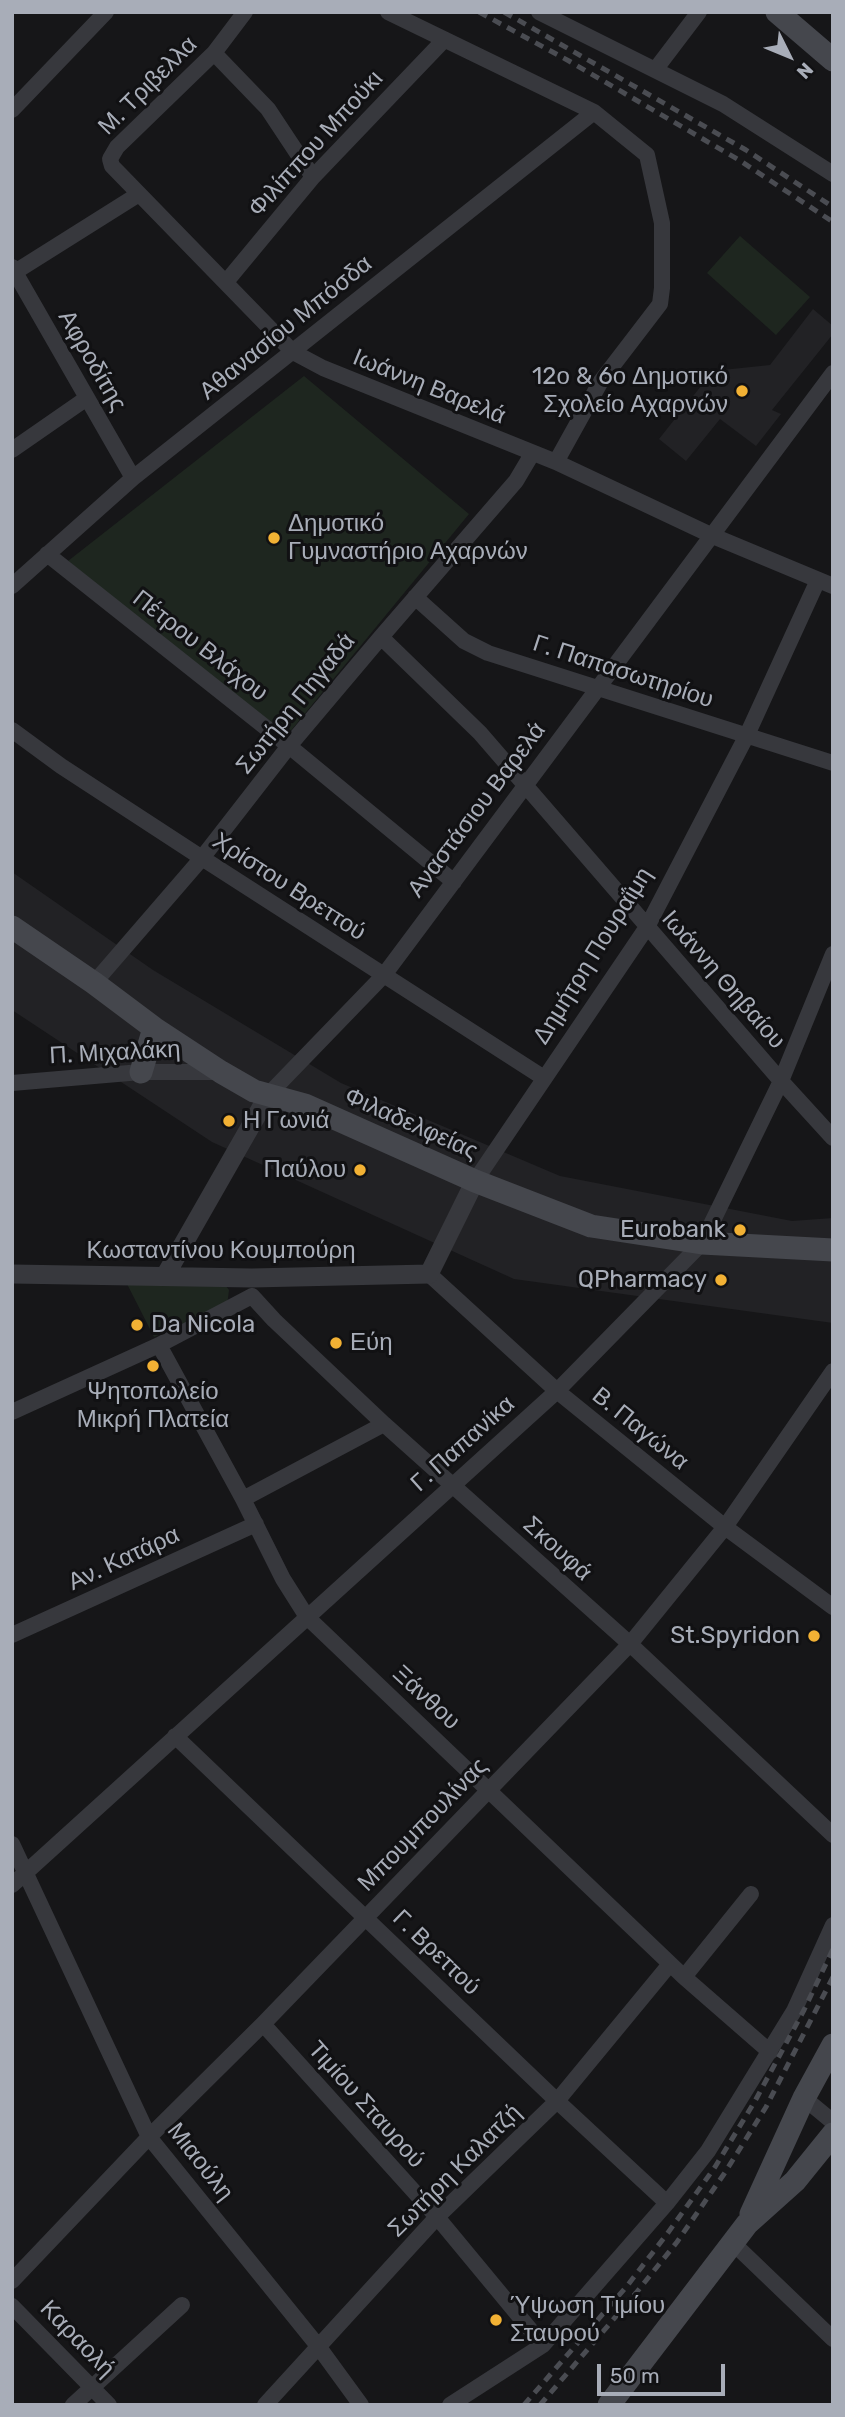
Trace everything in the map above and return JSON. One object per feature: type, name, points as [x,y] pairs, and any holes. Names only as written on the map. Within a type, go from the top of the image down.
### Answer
[{"type":"main road","points":[[777,12],[833,60]]},
{"type":"main road","name":"Φιλαδελφείας","points":[[12,927],[154,1028],[254,1091],[305,1105],[475,1181],[591,1226],[702,1242],[833,1250]]},
{"type":"main road","points":[[141,1072],[154,1028]]},
{"type":"main road","points":[[747,2224],[804,2098],[833,2045]]},
{"type":"main road","points":[[609,2405],[747,2224],[794,2181],[833,2134]]},
{"type":"street","points":[[12,110],[106,12]]},
{"type":"street","name":"Μ. Τριβελλα","points":[[110,159],[117,147],[214,53],[245,12]]},
{"type":"street","points":[[388,12],[594,112],[647,155],[662,223],[660,304],[601,382],[556,463]]},
{"type":"street","points":[[539,12],[723,104],[833,174]]},
{"type":"street","points":[[655,70],[699,12]]},
{"type":"street","name":"Φιλίππου Μπούκι","points":[[226,282],[313,177],[444,40]]},
{"type":"street","points":[[214,53],[268,109],[313,177]]},
{"type":"street","name":"Αθανασίου Μπόσδα","points":[[12,586],[133,478],[594,112]]},
{"type":"street","name":"Ιωάννη Βαρελά","points":[[110,159],[112,166],[293,352],[323,368],[556,463],[713,536],[826,583]]},
{"type":"street","points":[[14,269],[139,194]]},
{"type":"street","name":"Αφροδίτης","points":[[14,269],[133,478]]},
{"type":"street","name":"Αναστάσιου Βαρελά","points":[[165,1276],[269,1094],[384,975],[833,373]]},
{"type":"street","points":[[12,450],[87,398]]},
{"type":"street","name":"Σωτήρη Πηγαδά","points":[[94,983],[202,858],[289,746],[516,481],[532,454]]},
{"type":"street","name":"Πέτρου Βλάχου","points":[[47,554],[454,881]]},
{"type":"street","name":"Δημήτρη Πουραΐμη","points":[[429,1274],[475,1181],[646,927],[826,583]]},
{"type":"street","name":"Γ. Παπασωτηρίου","points":[[415,597],[464,641],[488,653],[833,763]]},
{"type":"street","name":"Ιωάννη Θηβαίου","points":[[381,637],[480,733],[646,927],[833,1138]]},
{"type":"street","name":"Χρίστου Βρεττού","points":[[12,730],[61,766],[544,1078]]},
{"type":"street","name":"Γ. Παπανίκα","points":[[12,1885],[557,1391],[702,1242],[781,1081],[833,954]]},
{"type":"street","name":"Π. Μιχαλάκη","points":[[12,1083],[141,1072],[221,1072]]},
{"type":"street","name":"Κωσταντίνου Κουμπούρη","points":[[12,1274],[165,1276],[252,1287],[429,1274]]},
{"type":"street","name":"Β. Παγώνα","points":[[429,1274],[557,1391],[725,1527],[833,1606]]},
{"type":"street","points":[[12,1412],[159,1345],[252,1287]]},
{"type":"street","name":"Σκουφά","points":[[252,1287],[274,1320],[384,1424],[630,1644],[833,1835]]},
{"type":"street","name":"Ξάνθου","points":[[159,1345],[243,1499],[283,1579],[307,1616],[684,1978],[770,2052]]},
{"type":"street","name":"Μπουμπουλίνας","points":[[12,2281],[630,1644],[725,1527],[833,1371]]},
{"type":"street","points":[[243,1499],[384,1424]]},
{"type":"street","name":"Αν. Κατάρα","points":[[12,1635],[256,1524]]},
{"type":"street","name":"Γ. Βρεττού","points":[[175,1736],[667,2203]]},
{"type":"street","name":"Μιαούλη","points":[[12,1844],[149,2137],[318,2346],[361,2405]]},
{"type":"street","points":[[684,1978],[751,1894]]},
{"type":"street","points":[[450,2405],[543,2345],[667,2203],[708,2151],[770,2052],[799,2000],[833,1925]]},
{"type":"street","name":"Σωτήρη Καλατζή","points":[[265,2405],[437,2217],[557,2101],[670,1964]]},
{"type":"street","name":"Τιμίου Σταυρού","points":[[263,2024],[437,2217],[543,2345]]},
{"type":"street","points":[[804,2098],[833,2122]]},
{"type":"street","points":[[733,2243],[833,2339]]},
{"type":"street","points":[[73,2405],[182,2305]]},
{"type":"street","name":"Καραολή","points":[[12,2306],[109,2405]]},
{"type":"shaded area","points":[[740,236],[810,297],[776,335],[707,273]]},
{"type":"shaded area","name":"12ο & 6ο Δημοτικό Σχολείο Αχαρνών","points":[[813,309],[833,326],[833,334],[772,410],[781,414],[756,446],[720,419],[686,461],[659,439],[713,371],[770,365]]},
{"type":"shaded area","name":"Δημοτικό Γυμναστήριο Αχαρνών","points":[[304,376],[469,514],[284,739],[68,561]]},
{"type":"shaded area","points":[[12,872],[153,970],[341,1083],[560,1176],[792,1221],[833,1218],[833,1323],[514,1279],[212,1142],[12,1010]]},
{"type":"shaded area","points":[[222,1281],[229,1290],[227,1306],[154,1337],[126,1282]]},
{"type":"railway","points":[[479,12],[739,160],[833,222]]},
{"type":"railway","points":[[504,12],[746,150],[833,207]]},
{"type":"railway","points":[[524,2405],[627,2286],[715,2167],[755,2101],[833,1949]]},
{"type":"railway","points":[[540,2405],[677,2242],[724,2174],[766,2107],[833,1977]]},
{"type":"place","name":"12ο & 6ο Δημοτικό Σχολείο Αχαρνών","points":[[742,391]]},
{"type":"place","name":"Δημοτικό Γυμναστήριο Αχαρνών","points":[[274,538]]},
{"type":"place","name":"Η Γωνιά","points":[[229,1121]]},
{"type":"place","name":"Παύλου","points":[[360,1170]]},
{"type":"place","name":"Eurobank","points":[[740,1230]]},
{"type":"place","name":"QPharmacy","points":[[721,1280]]},
{"type":"place","name":"Da Nicola","points":[[137,1325]]},
{"type":"place","name":"Εύη","points":[[336,1343]]},
{"type":"place","name":"Ψητοπωλείο Μικρή Πλατεία","points":[[153,1366]]},
{"type":"place","name":"St.Spyridon","points":[[814,1636]]},
{"type":"place","name":"Ύψωση Τιμίου Σταυρού","points":[[496,2320]]}]
